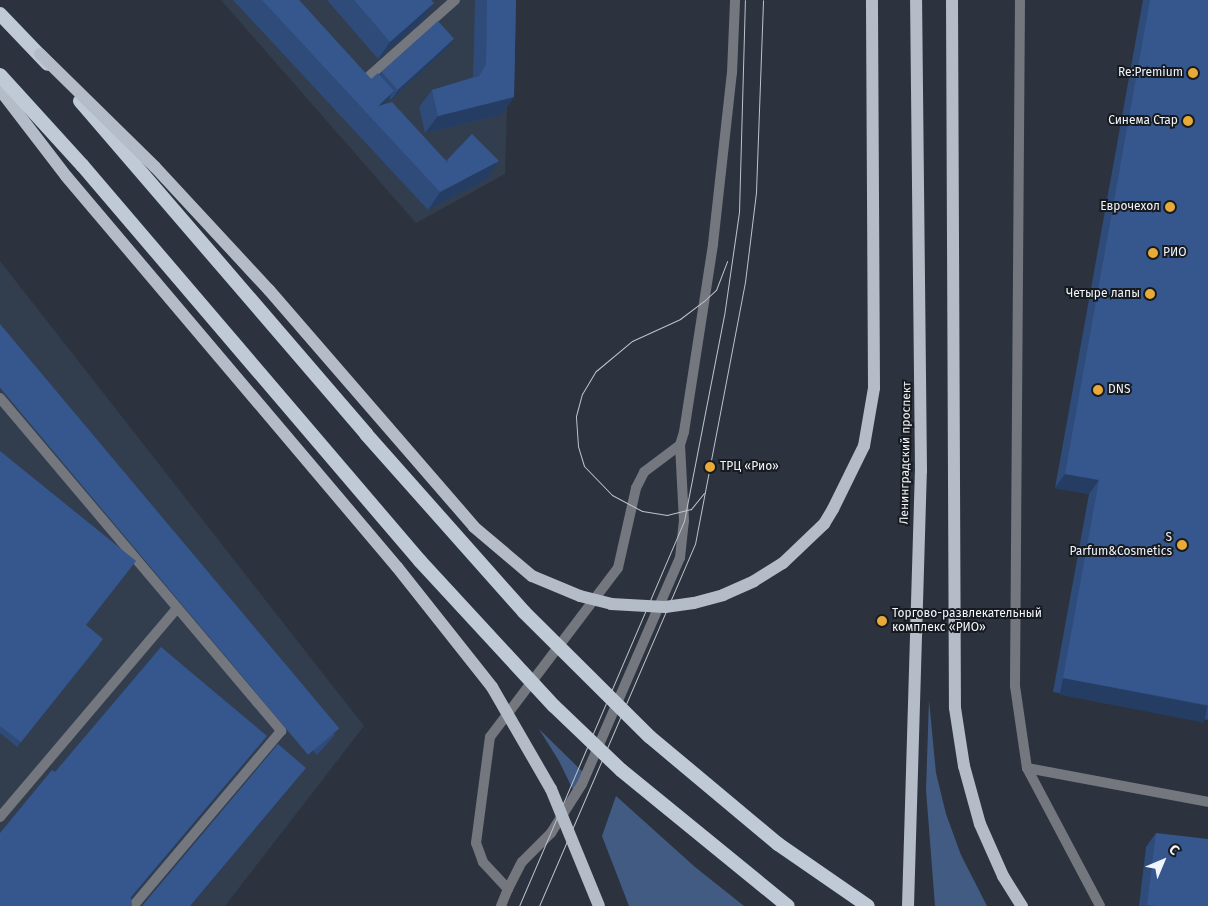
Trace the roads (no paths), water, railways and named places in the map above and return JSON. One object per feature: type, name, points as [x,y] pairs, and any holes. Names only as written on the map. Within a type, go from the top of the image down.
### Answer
[{"type":"highway","points":[[0,14],[40,54],[441,520],[524,612],[650,738],[721,799],[868,906]]},
{"type":"highway","points":[[0,74],[89,173],[420,561],[554,706],[620,770],[788,906]]},
{"type":"main road","points":[[40,54],[155,167],[269,290],[474,527],[532,576],[580,596],[611,604],[665,607],[694,603],[754,581],[783,563],[818,530],[833,510],[864,446],[874,388],[872,0]]},
{"type":"main road","name":"Ленинградский проспект","points":[[908,906],[921,471],[916,0]]},
{"type":"main road","points":[[952,0],[952,634],[955,708],[964,766],[980,824],[1003,876],[1022,906]]},
{"type":"main road","points":[[0,90],[66,176],[397,567],[480,672],[551,789],[599,906]]},
{"type":"lane","points":[[366,79],[455,0]]},
{"type":"lane","points":[[502,906],[508,889],[522,862],[551,833],[582,784],[680,558],[684,521],[680,445],[713,244],[732,73],[734,0]]},
{"type":"lane","points":[[1020,0],[1015,686],[1027,768],[1100,906]]},
{"type":"lane","points":[[0,398],[281,731],[133,906]]},
{"type":"lane","points":[[508,889],[483,862],[476,843],[490,738],[618,568],[636,488],[644,472],[680,445]]},
{"type":"lane","points":[[0,817],[177,608]]},
{"type":"lane","points":[[1027,768],[1208,802]]},
{"type":"tram line","points":[[519,906],[684,521],[724,316],[739,212],[745,0]]},
{"type":"tram line","points":[[539,906],[695,544],[745,282],[756,192],[763,0]]},
{"type":"tram line","points":[[704,493],[691,509],[667,515],[642,511],[612,495],[584,466],[578,446],[576,416],[582,394],[596,371],[632,341],[680,319],[704,301],[716,290],[727,261]]},
{"type":"place","name":"Re:Premium","points":[[1193,73]]},
{"type":"place","name":"Синема Стар","points":[[1188,121]]},
{"type":"place","name":"Еврочехол","points":[[1170,207]]},
{"type":"place","name":"РИО","points":[[1153,253]]},
{"type":"place","name":"Четыре лапы","points":[[1150,294]]},
{"type":"place","name":"DNS","points":[[1098,390]]},
{"type":"place","name":"ТРЦ «Рио»","points":[[710,467]]},
{"type":"place","name":"S Parfum&Cosmetics","points":[[1182,545]]},
{"type":"place","name":"Торгово-развлекательный комплекс «РИО»","points":[[882,621]]}]
